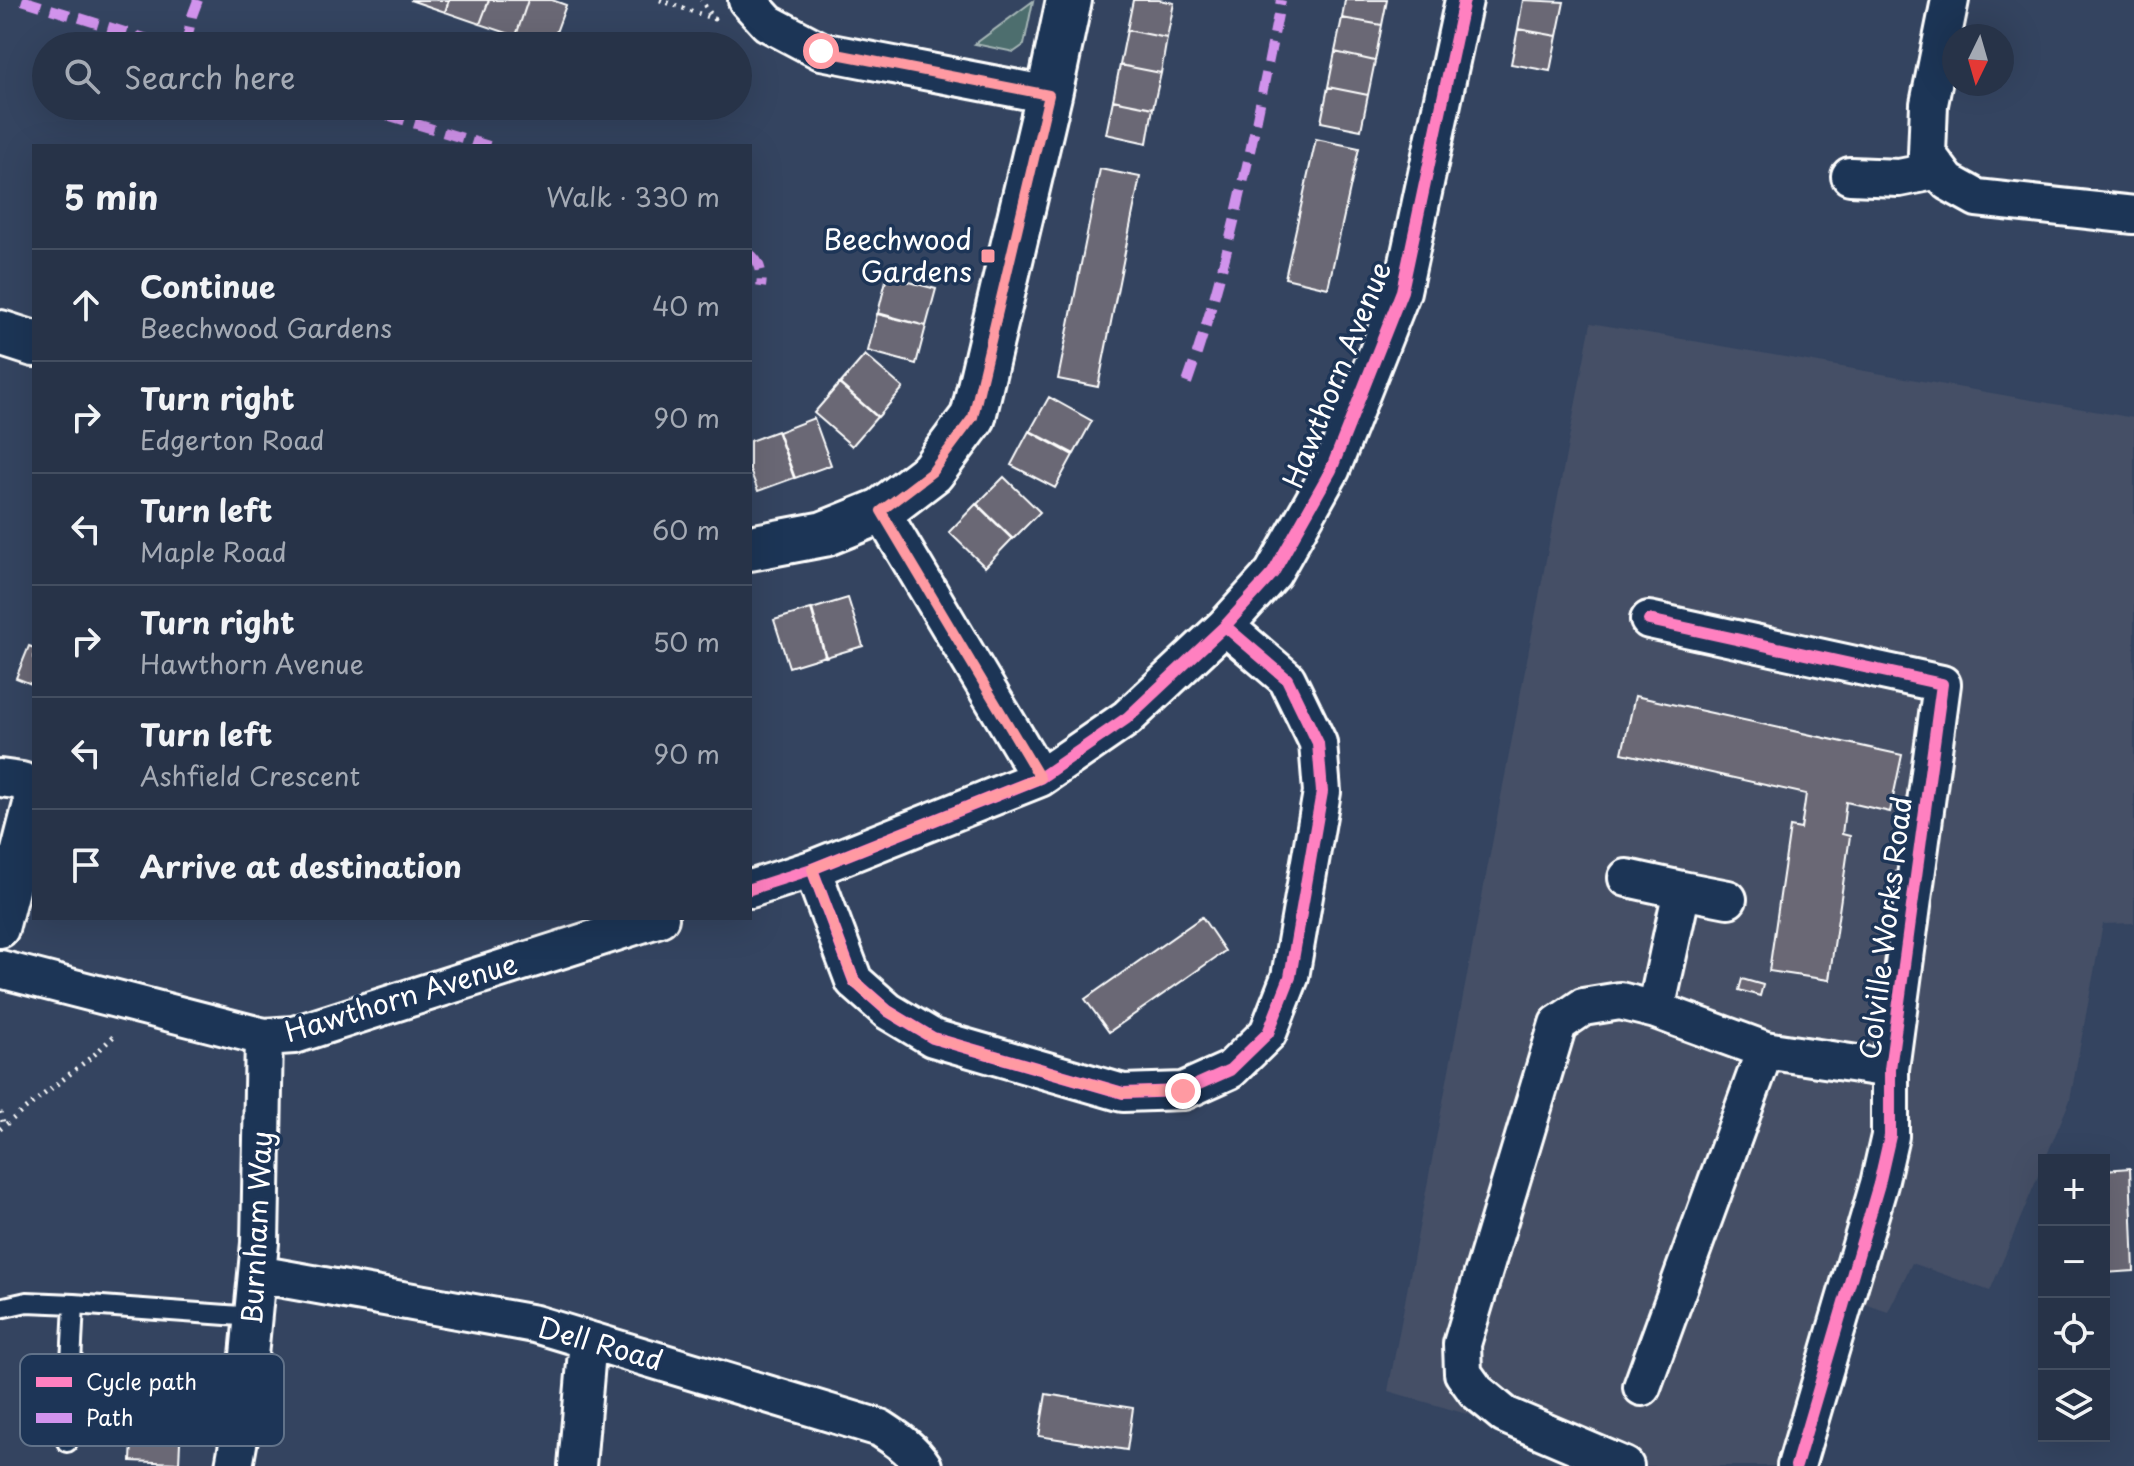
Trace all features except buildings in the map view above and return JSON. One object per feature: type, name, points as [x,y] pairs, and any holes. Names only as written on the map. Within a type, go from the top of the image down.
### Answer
[{"type":"street","points":[[747,0],[768,23],[821,51],[1049,95]]},
{"type":"street","points":[[752,548],[824,534],[881,511],[932,472],[973,417],[1069,0]]},
{"type":"street","name":"Hawthorn Avenue","points":[[752,888],[812,869],[1040,778],[1127,718],[1225,626],[1273,573],[1331,470],[1402,291],[1464,0]]},
{"type":"street","points":[[1950,0],[1929,104],[1927,154],[1948,182],[1977,198],[2134,215]]},
{"type":"street","points":[[1850,176],[1899,178],[1939,170]]},
{"type":"street","points":[[0,333],[32,343]]},
{"type":"street","points":[[881,511],[1040,778]]},
{"type":"street","name":"Colville Works Road","points":[[1649,620],[1942,684],[1890,1069],[1890,1136],[1879,1184],[1796,1466]]},
{"type":"street","points":[[812,869],[854,981],[888,1011],[933,1038],[1123,1093],[1183,1091],[1230,1070],[1268,1033],[1290,977],[1322,792],[1318,743],[1287,679],[1225,626]]},
{"type":"street","points":[[0,778],[22,781],[31,789],[32,804],[0,929]]},
{"type":"street","points":[[1627,878],[1728,899]]},
{"type":"street","points":[[1656,1010],[1682,890]]},
{"type":"street","name":"Hawthorn Avenue","points":[[0,969],[264,1037],[294,1035],[654,920]]},
{"type":"street","name":"Colville Works Road","points":[[1625,1466],[1505,1415],[1476,1391],[1463,1373],[1462,1344],[1558,1024],[1583,1007],[1620,1001],[1656,1010],[1765,1050],[1890,1069]]},
{"type":"street","name":"Burnham Way","points":[[250,1354],[260,1243],[264,1037]]},
{"type":"street","points":[[1642,1387],[1765,1050]]},
{"type":"street","name":"Dell Road","points":[[257,1274],[535,1324],[880,1428],[915,1453],[923,1466]]},
{"type":"street","points":[[577,1466],[588,1340]]},
{"type":"street","name":"Burnham Way","points":[[234,1466],[238,1446]]},
{"type":"lane","points":[[0,1308],[27,1302],[254,1317]]},
{"type":"lane","points":[[71,1354],[74,1304]]},
{"type":"path","points":[[662,0],[714,19],[701,0]]},
{"type":"path","points":[[2,1128],[95,1054],[124,1026],[137,1004]]},
{"type":"path","points":[[0,1112],[2,1128]]},
{"type":"shaded area","points":[[1591,323],[2134,418],[2134,923],[2103,924],[2070,1100],[2047,1154],[2038,1154],[2038,1176],[1990,1291],[1912,1263],[1888,1312],[1832,1293],[1781,1466],[1644,1466],[1388,1391]]},
{"type":"green space","points":[[1033,1],[1024,45],[1014,52],[975,44]]},
{"type":"marked path","points":[[22,0],[125,32]]},
{"type":"marked path","points":[[189,32],[198,0]]},
{"type":"marked path","points":[[1187,383],[1229,241],[1281,0]]},
{"type":"marked path","points":[[403,120],[482,144]]},
{"type":"marked path","points":[[752,256],[760,269],[761,287]]},
{"type":"cycle path","points":[[752,888],[812,869],[1040,778],[1127,718],[1225,626],[1273,573],[1331,470],[1402,291],[1464,0]]},
{"type":"cycle path","points":[[1649,620],[1942,684],[1890,1069],[1890,1136],[1879,1184],[1796,1466]]},
{"type":"cycle path","points":[[812,869],[854,981],[888,1011],[933,1038],[1123,1093],[1183,1091],[1230,1070],[1268,1033],[1290,977],[1322,792],[1318,743],[1287,679],[1225,626]]},
{"type":"place","name":"Beechwood Gardens","points":[[988,256]]},
{"type":"route","points":[[821,51],[1049,95],[973,417],[932,472],[881,511],[1040,778],[812,869],[854,981],[888,1011],[933,1038],[1123,1093],[1183,1091]]}]
